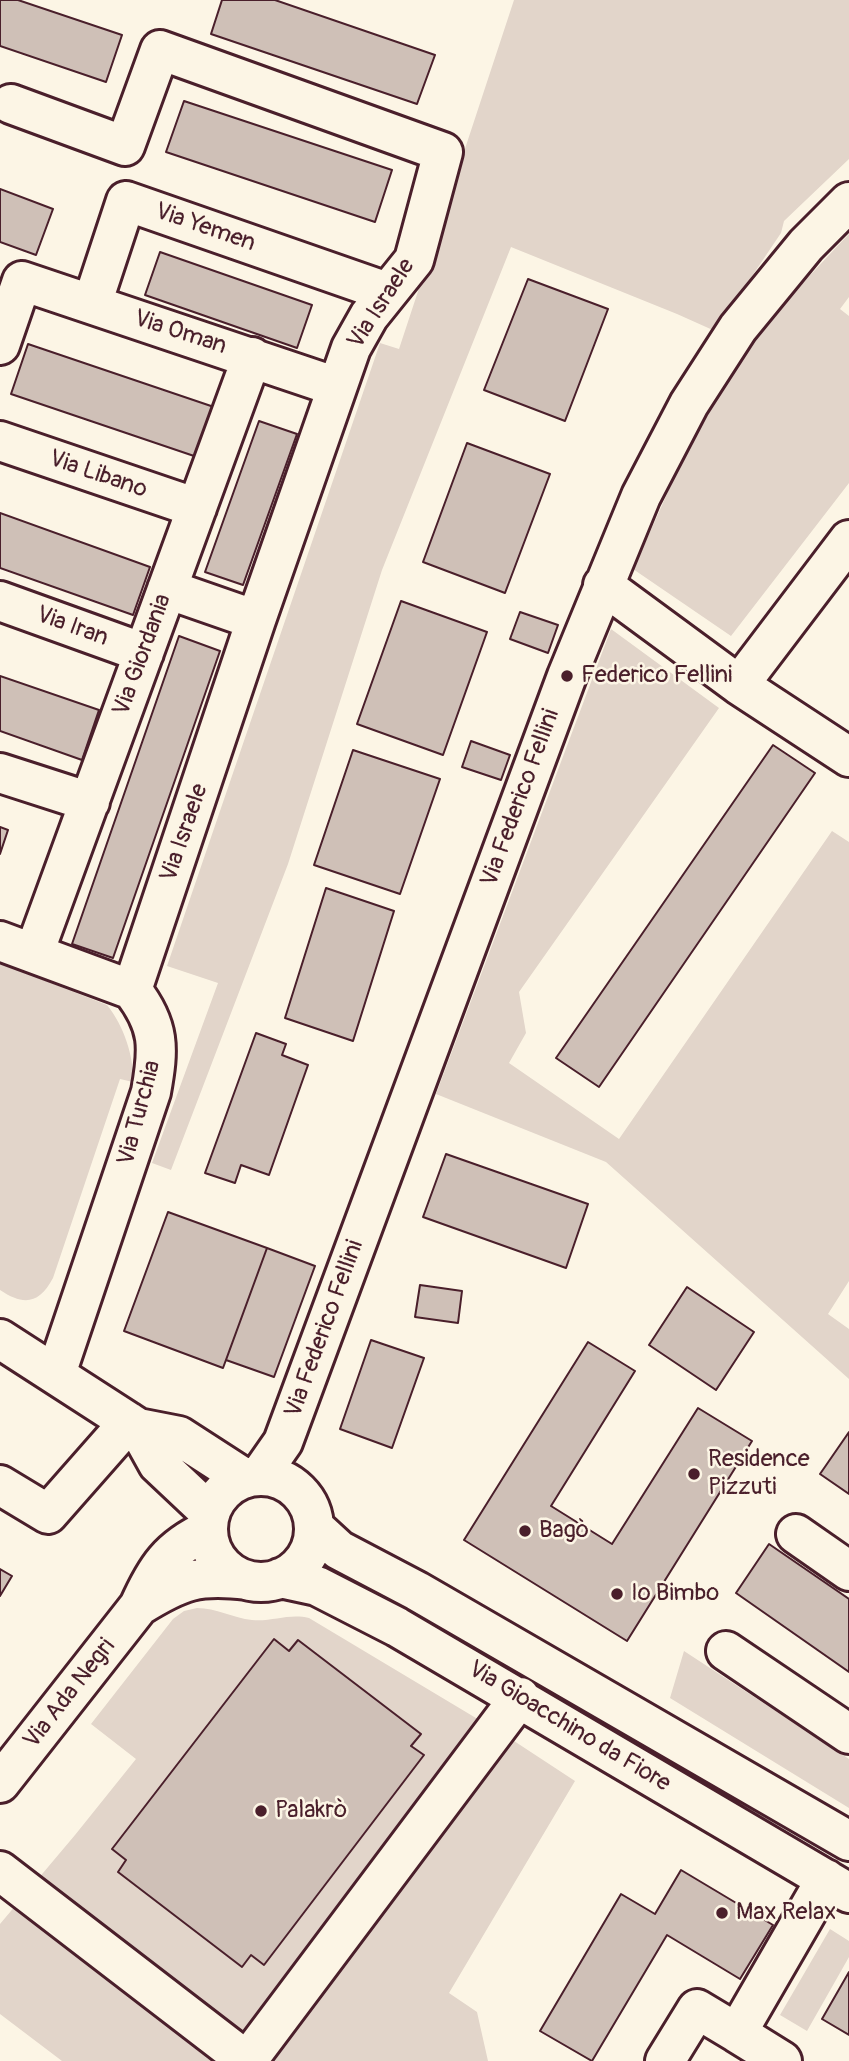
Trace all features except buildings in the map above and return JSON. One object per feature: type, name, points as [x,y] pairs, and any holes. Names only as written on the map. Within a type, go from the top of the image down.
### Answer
[{"type":"street","name":"Via Israele","points":[[11,104],[125,146],[160,50],[443,152],[414,260],[359,332],[337,387],[132,990]]},
{"type":"street","name":"Via Yemen","points":[[92,304],[126,201],[387,292]]},
{"type":"street","name":"Via Federico Fellini","points":[[265,1480],[283,1442],[566,676],[641,496],[689,404],[738,328],[806,245],[849,202]]},
{"type":"street","name":"Via Oman","points":[[0,345],[22,281],[337,387]]},
{"type":"street","name":"Via Giordania","points":[[17,947],[90,803],[251,357]]},
{"type":"street","name":"Via Libano","points":[[0,441],[197,508]]},
{"type":"street","points":[[739,685],[849,540]]},
{"type":"street","points":[[603,585],[739,685],[849,757]]},
{"type":"street","points":[[167,589],[256,620]]},
{"type":"street","name":"Via Iran","points":[[0,601],[144,653]]},
{"type":"street","points":[[0,773],[90,803]]},
{"type":"street","points":[[17,947],[132,990]]},
{"type":"street","name":"Via Turchia","points":[[56,1374],[151,1092],[158,1056],[153,1025],[145,1007],[132,990]]},
{"type":"street","points":[[0,1339],[134,1425],[179,1436],[265,1480],[303,1496],[311,1511],[314,1527],[312,1543],[305,1558],[295,1571],[263,1579],[232,1573],[219,1561],[211,1546],[209,1521],[218,1498],[229,1486],[265,1480]]},
{"type":"street","points":[[0,1485],[48,1514],[134,1425]]},
{"type":"street","points":[[134,1425],[158,1464],[209,1521]]},
{"type":"street","name":"Via Ada Negri","points":[[0,1783],[139,1606],[153,1576],[170,1555],[209,1521]]},
{"type":"street","name":"Via Gioacchino da Fiore","points":[[314,1527],[339,1550],[417,1591],[849,1841]]},
{"type":"street","points":[[796,1534],[849,1571]]},
{"type":"street","name":"Via Ada Negri","points":[[139,1606],[168,1587],[192,1580],[214,1576],[263,1579]]},
{"type":"street","name":"Via Gioacchino da Fiore","points":[[263,1579],[317,1587],[397,1627],[837,1886]]},
{"type":"street","points":[[726,1651],[849,1734]]},
{"type":"street","points":[[0,1871],[247,2061],[520,1697]]},
{"type":"street","points":[[737,2033],[837,1886]]},
{"type":"street","points":[[665,2061],[697,2009],[782,2061]]},
{"type":"shaded area","points":[[514,0],[849,0],[849,159],[784,221],[781,233],[715,331],[511,247],[382,570],[288,864],[171,1170],[152,1163],[218,983],[167,966],[380,343],[399,349]]},
{"type":"shaded area","points":[[849,234],[849,297],[840,309],[849,316],[849,483],[731,636],[633,569],[685,456],[735,369],[770,322]]},
{"type":"shaded area","points":[[611,629],[719,708],[519,992],[526,1033],[509,1063],[619,1139],[832,831],[849,842],[849,1281],[828,1314],[849,1329],[849,1379],[606,1162],[436,1094]]},
{"type":"shaded area","points":[[0,963],[107,1005],[123,1032],[133,1072],[133,1082],[120,1079],[53,1278],[42,1293],[30,1300],[16,1299],[0,1290]]},
{"type":"shaded area","points":[[197,1608],[252,1620],[294,1616],[309,1618],[511,1739],[575,1781],[449,1993],[477,2012],[488,2061],[62,2061],[0,2014],[0,1924],[136,1759],[91,1724],[173,1619],[184,1611]]},
{"type":"shaded area","points":[[684,1651],[849,1759],[849,1808],[670,1698]]},
{"type":"shaded area","points":[[830,1929],[849,1941],[849,1957],[807,2031],[780,2015]]},
{"type":"place","name":"Federico Fellini","points":[[567,676]]},
{"type":"place","name":"Residence Pizzuti","points":[[694,1474]]},
{"type":"place","name":"Bagò","points":[[525,1531]]},
{"type":"place","name":"Io Bimbo","points":[[617,1594]]},
{"type":"place","name":"Palakrò","points":[[261,1811]]},
{"type":"place","name":"Max Relax","points":[[722,1913]]}]
